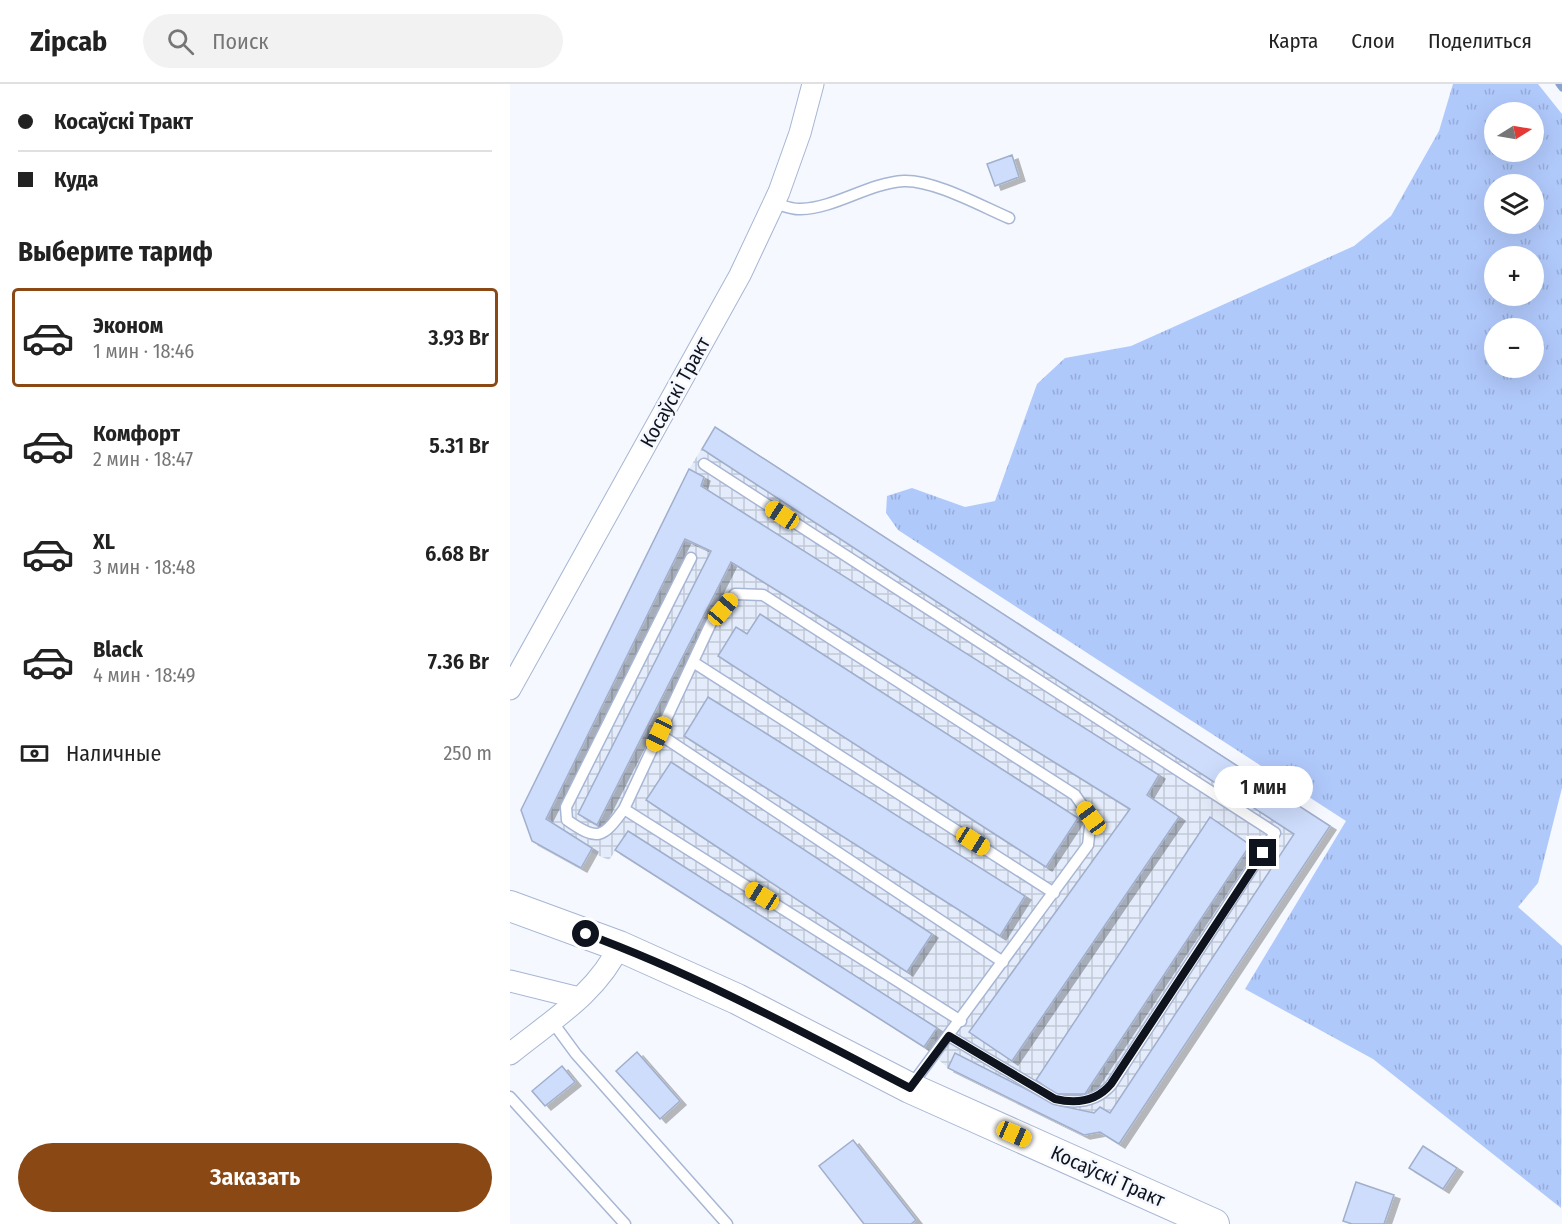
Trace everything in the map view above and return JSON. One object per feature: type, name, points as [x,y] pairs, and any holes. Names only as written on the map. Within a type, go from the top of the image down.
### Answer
[{"type":"main road","name":"Косаўскі Тракт","points":[[510,906],[620,946],[737,999],[910,1088],[1214,1224]]},
{"type":"street","name":"Косаўскі Тракт","points":[[510,689],[740,275],[774,203],[800,133],[813,84]]},
{"type":"street","points":[[510,1054],[592,987],[610,965],[620,946]]},
{"type":"street","points":[[510,981],[579,998]]},
{"type":"lane","points":[[774,203],[799,210],[882,185],[905,181],[934,187],[1009,218]]},
{"type":"lane","points":[[704,464],[1275,833],[1103,1094],[1092,1099],[1070,1103],[1055,1099],[949,1036]]},
{"type":"lane","points":[[691,558],[566,807],[567,820],[580,830],[595,835],[609,831],[624,809],[711,623],[735,594],[763,595],[1075,795],[1091,818],[1088,845],[910,1088]]},
{"type":"lane","points":[[693,662],[1054,893]]},
{"type":"lane","points":[[659,734],[1003,962]]},
{"type":"lane","points":[[624,809],[960,1021]]},
{"type":"lane","points":[[551,1020],[576,1054],[727,1224]]},
{"type":"lane","points":[[510,1097],[625,1224]]},
{"type":"shaded area","points":[[715,427],[1330,826],[1119,1144],[1100,1132],[948,1068],[924,1047],[616,850],[609,860],[590,852],[581,868],[532,841],[521,810],[689,469]]},
{"type":"green space","points":[[1453,84],[1538,84],[1562,114],[1562,788],[1538,883],[1518,907],[1562,946],[1561,1208],[1373,1059],[1245,989],[1346,821],[898,530],[886,513],[887,496],[912,488],[965,507],[995,501],[1037,384],[1065,358],[1131,346],[1354,246],[1391,216],[1439,131]]},
{"type":"building","points":[[1012,155],[1019,177],[995,186],[987,164]]},
{"type":"building","points":[[715,427],[1330,826],[1119,1144],[1100,1132],[1084,1135],[948,1068],[955,1053],[1057,1105],[1094,1113],[1100,1107],[1110,1113],[1294,834],[702,449]]},
{"type":"building","points":[[689,469],[704,477],[701,486],[1159,775],[1147,795],[1179,817],[1012,1061],[969,1032],[1130,809],[731,562],[597,825],[578,814],[711,551],[685,539],[546,819],[592,848],[590,852],[581,868],[532,841],[521,810]]},
{"type":"building","points":[[760,614],[1078,818],[1046,867],[718,656],[736,627],[747,634]]},
{"type":"building","points":[[708,697],[1025,896],[1000,936],[684,736]]},
{"type":"building","points":[[671,762],[932,934],[907,972],[646,800]]},
{"type":"building","points":[[1210,817],[1250,845],[1085,1094],[1056,1094],[1036,1080]]},
{"type":"building","points":[[628,831],[937,1028],[924,1047],[615,850]]},
{"type":"building","points":[[637,1052],[680,1101],[660,1119],[616,1071]]},
{"type":"building","points":[[562,1066],[575,1082],[545,1106],[532,1091]]},
{"type":"building","points":[[853,1140],[916,1220],[911,1224],[864,1224],[819,1166]]},
{"type":"building","points":[[1423,1146],[1457,1168],[1443,1189],[1409,1168]]},
{"type":"building","points":[[1356,1182],[1394,1195],[1384,1224],[1352,1224],[1343,1221]]},
{"type":"waterway","points":[[1559,84],[1562,88]]},
{"type":"route","points":[[586,934],[620,946],[737,999],[910,1088],[949,1036],[1055,1099],[1070,1103],[1092,1099],[1103,1094],[1111,1084],[1263,853]]}]
